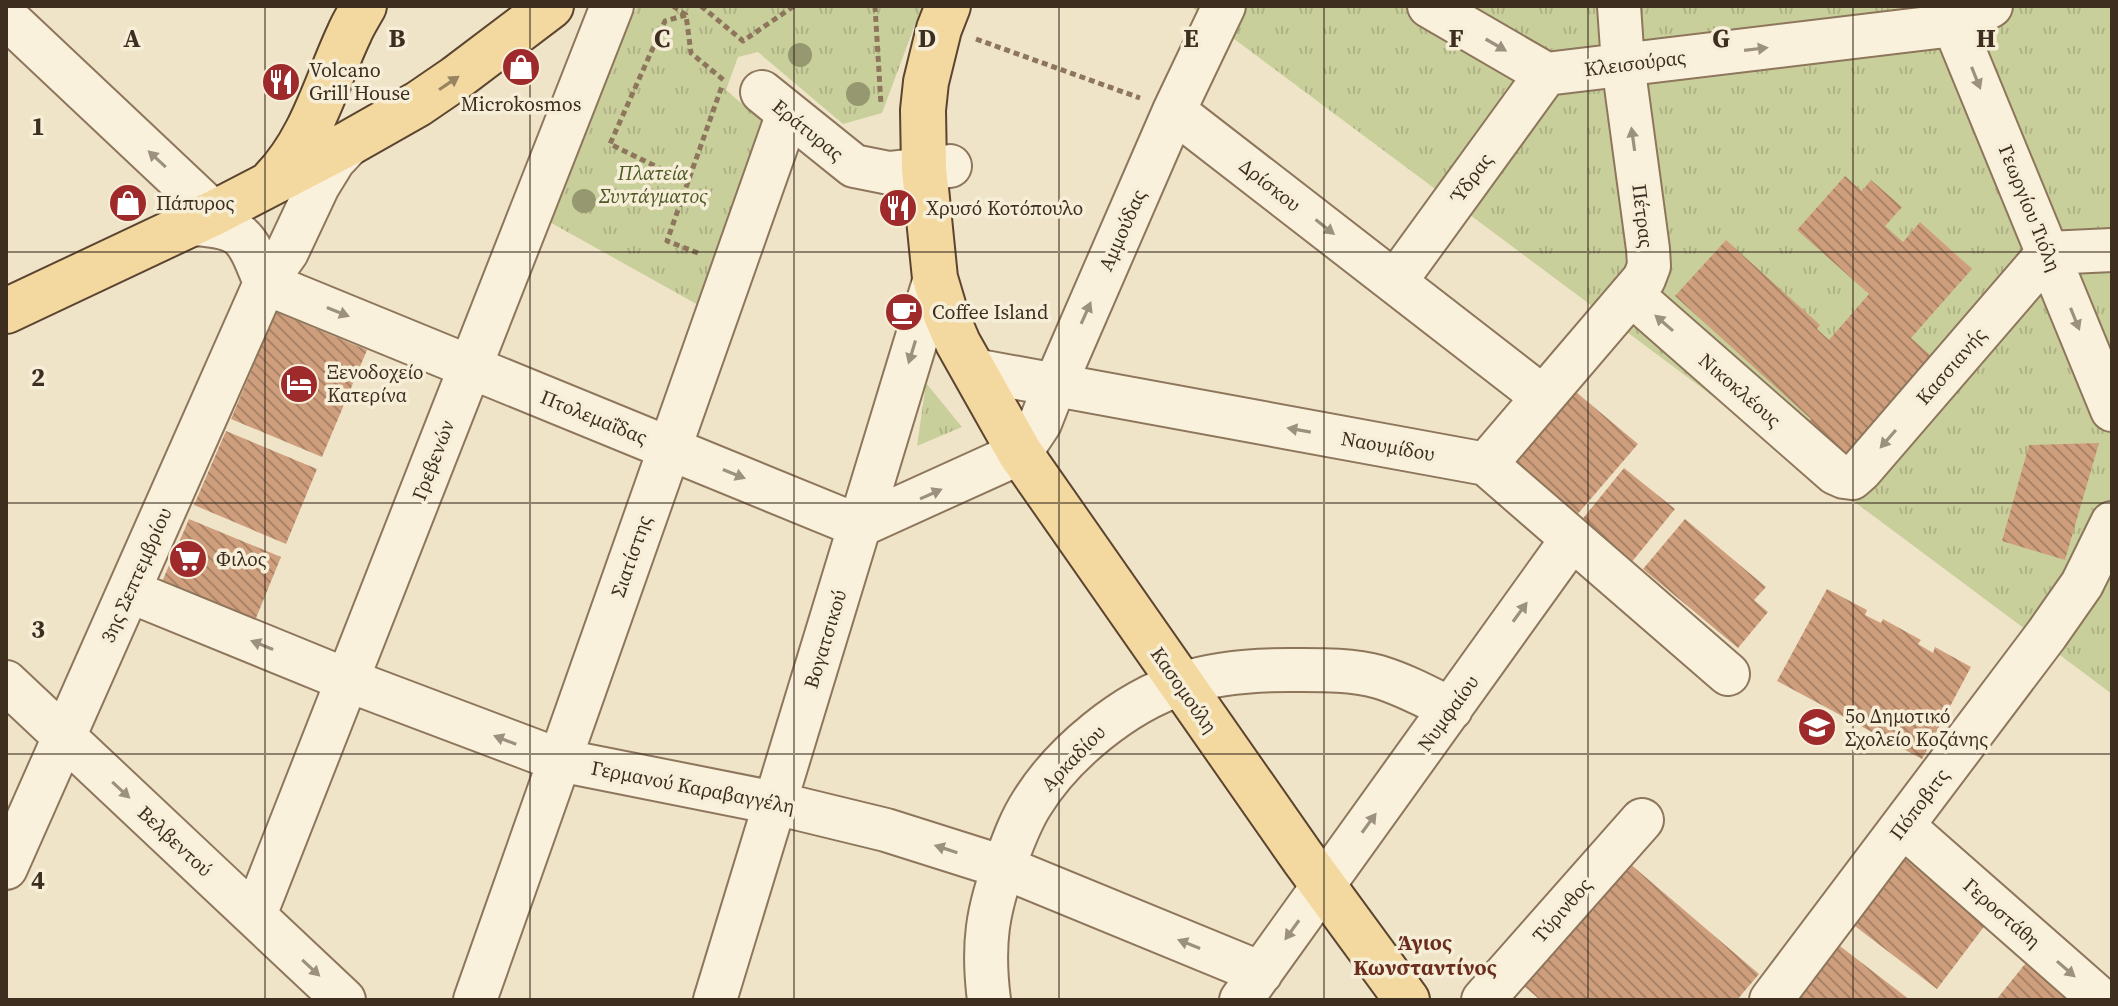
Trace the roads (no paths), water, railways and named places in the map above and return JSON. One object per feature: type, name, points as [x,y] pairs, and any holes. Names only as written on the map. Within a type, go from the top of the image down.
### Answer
[{"type":"main road","points":[[266,187],[285,167],[301,142],[364,6]]},
{"type":"main road","name":"3ης Σεπτεμβρίου","points":[[309,165],[349,88],[378,6]]},
{"type":"main road","points":[[6,311],[266,187],[351,142],[456,78],[551,6]]},
{"type":"main road","name":"Κασομούλη","points":[[963,16],[936,39],[923,110],[956,238],[974,370]]},
{"type":"main road","points":[[349,88],[352,102],[362,113],[397,116]]},
{"type":"main road","name":"Κασομούλη","points":[[937,168],[935,278],[958,343],[992,407],[1020,453],[1179,684],[1407,1000]]},
{"type":"street","name":"Γρεβενών","points":[[255,915],[612,6]]},
{"type":"street","name":"Αμμούδας","points":[[1020,453],[1040,423],[1174,111],[1224,6]]},
{"type":"street","points":[[1429,6],[1546,74]]},
{"type":"street","name":"Πέτρας","points":[[1486,464],[1644,279],[1649,266],[1623,64],[1619,6]]},
{"type":"street","points":[[1950,16],[1991,6]]},
{"type":"street","name":"Κλεισούρας","points":[[1546,74],[1950,16]]},
{"type":"street","name":"Γεωργίου Τιόλη","points":[[1950,16],[2112,410]]},
{"type":"street","points":[[6,17],[202,218],[234,232],[249,244],[265,283]]},
{"type":"street","name":"Ύδρας","points":[[1395,282],[1546,74]]},
{"type":"street","name":"Εράτυρας","points":[[751,93],[854,166],[889,173],[937,168]]},
{"type":"street","name":"Σιατίστης","points":[[475,1000],[670,448],[751,93]]},
{"type":"street","name":"Δρίσκου","points":[[1174,111],[1543,397]]},
{"type":"street","name":"3ης Σεπτεμβρίου","points":[[6,868],[265,283],[287,252],[318,186],[334,160],[351,142]]},
{"type":"street","name":"3ης Σεπτεμβρίου","points":[[265,283],[270,248],[309,165]]},
{"type":"street","points":[[2048,253],[2112,250]]},
{"type":"street","name":"Κασσιανής","points":[[1852,478],[2048,253]]},
{"type":"street","name":"Βογατσικού","points":[[715,1000],[935,278]]},
{"type":"street","name":"Πτολεμαΐδας","points":[[265,283],[859,526]]},
{"type":"street","name":"Νικοκλέους","points":[[1631,294],[1835,473],[1852,478]]},
{"type":"street","name":"Ναουμίδου","points":[[974,370],[1486,464]]},
{"type":"street","points":[[859,526],[1020,453]]},
{"type":"street","points":[[1486,464],[1728,674]]},
{"type":"street","name":"Πόποβιτς","points":[[1771,1000],[2016,677],[2082,584],[2112,523]]},
{"type":"street","name":"Νυμφαίου","points":[[1251,987],[1572,539]]},
{"type":"street","name":"Γερμανού Καραβαγγέλη","points":[[129,591],[347,680],[559,760],[775,803],[886,830],[1003,867],[1251,987]]},
{"type":"street","name":"Αρκαδίου","points":[[989,1000],[985,936],[993,897],[1016,832],[1032,802],[1056,771],[1091,736],[1117,716],[1179,684],[1209,677],[1275,670],[1347,672],[1376,677],[1408,687],[1451,709]]},
{"type":"street","name":"Βελβεντού","points":[[6,682],[344,1000]]},
{"type":"street","name":"Τύρινθος","points":[[1483,1000],[1642,820]]},
{"type":"street","name":"Γεροστάθη","points":[[1903,826],[2101,1000]]},
{"type":"place","name":"Microkosmos","points":[[521,67]]},
{"type":"place","name":"Volcano Grill House","points":[[281,82]]},
{"type":"place","name":"Πάπυρος","points":[[128,203]]},
{"type":"place","name":"Χρυσό Κοτόπουλο","points":[[898,208]]},
{"type":"place","name":"Coffee Island","points":[[904,312]]},
{"type":"place","name":"Ξενοδοχείο Κατερίνα","points":[[299,384]]},
{"type":"place","name":"Φιλος","points":[[188,559]]},
{"type":"place","name":"5ο Δημοτικό Σχολείο Κοζάνης","points":[[1817,727]]},
{"type":"district","name":"Άγιος Κωνσταντίνος","points":[[1425,954]]},
{"type":"park label","name":"Πλατεία Συντάγματος","points":[[653,184]]}]
